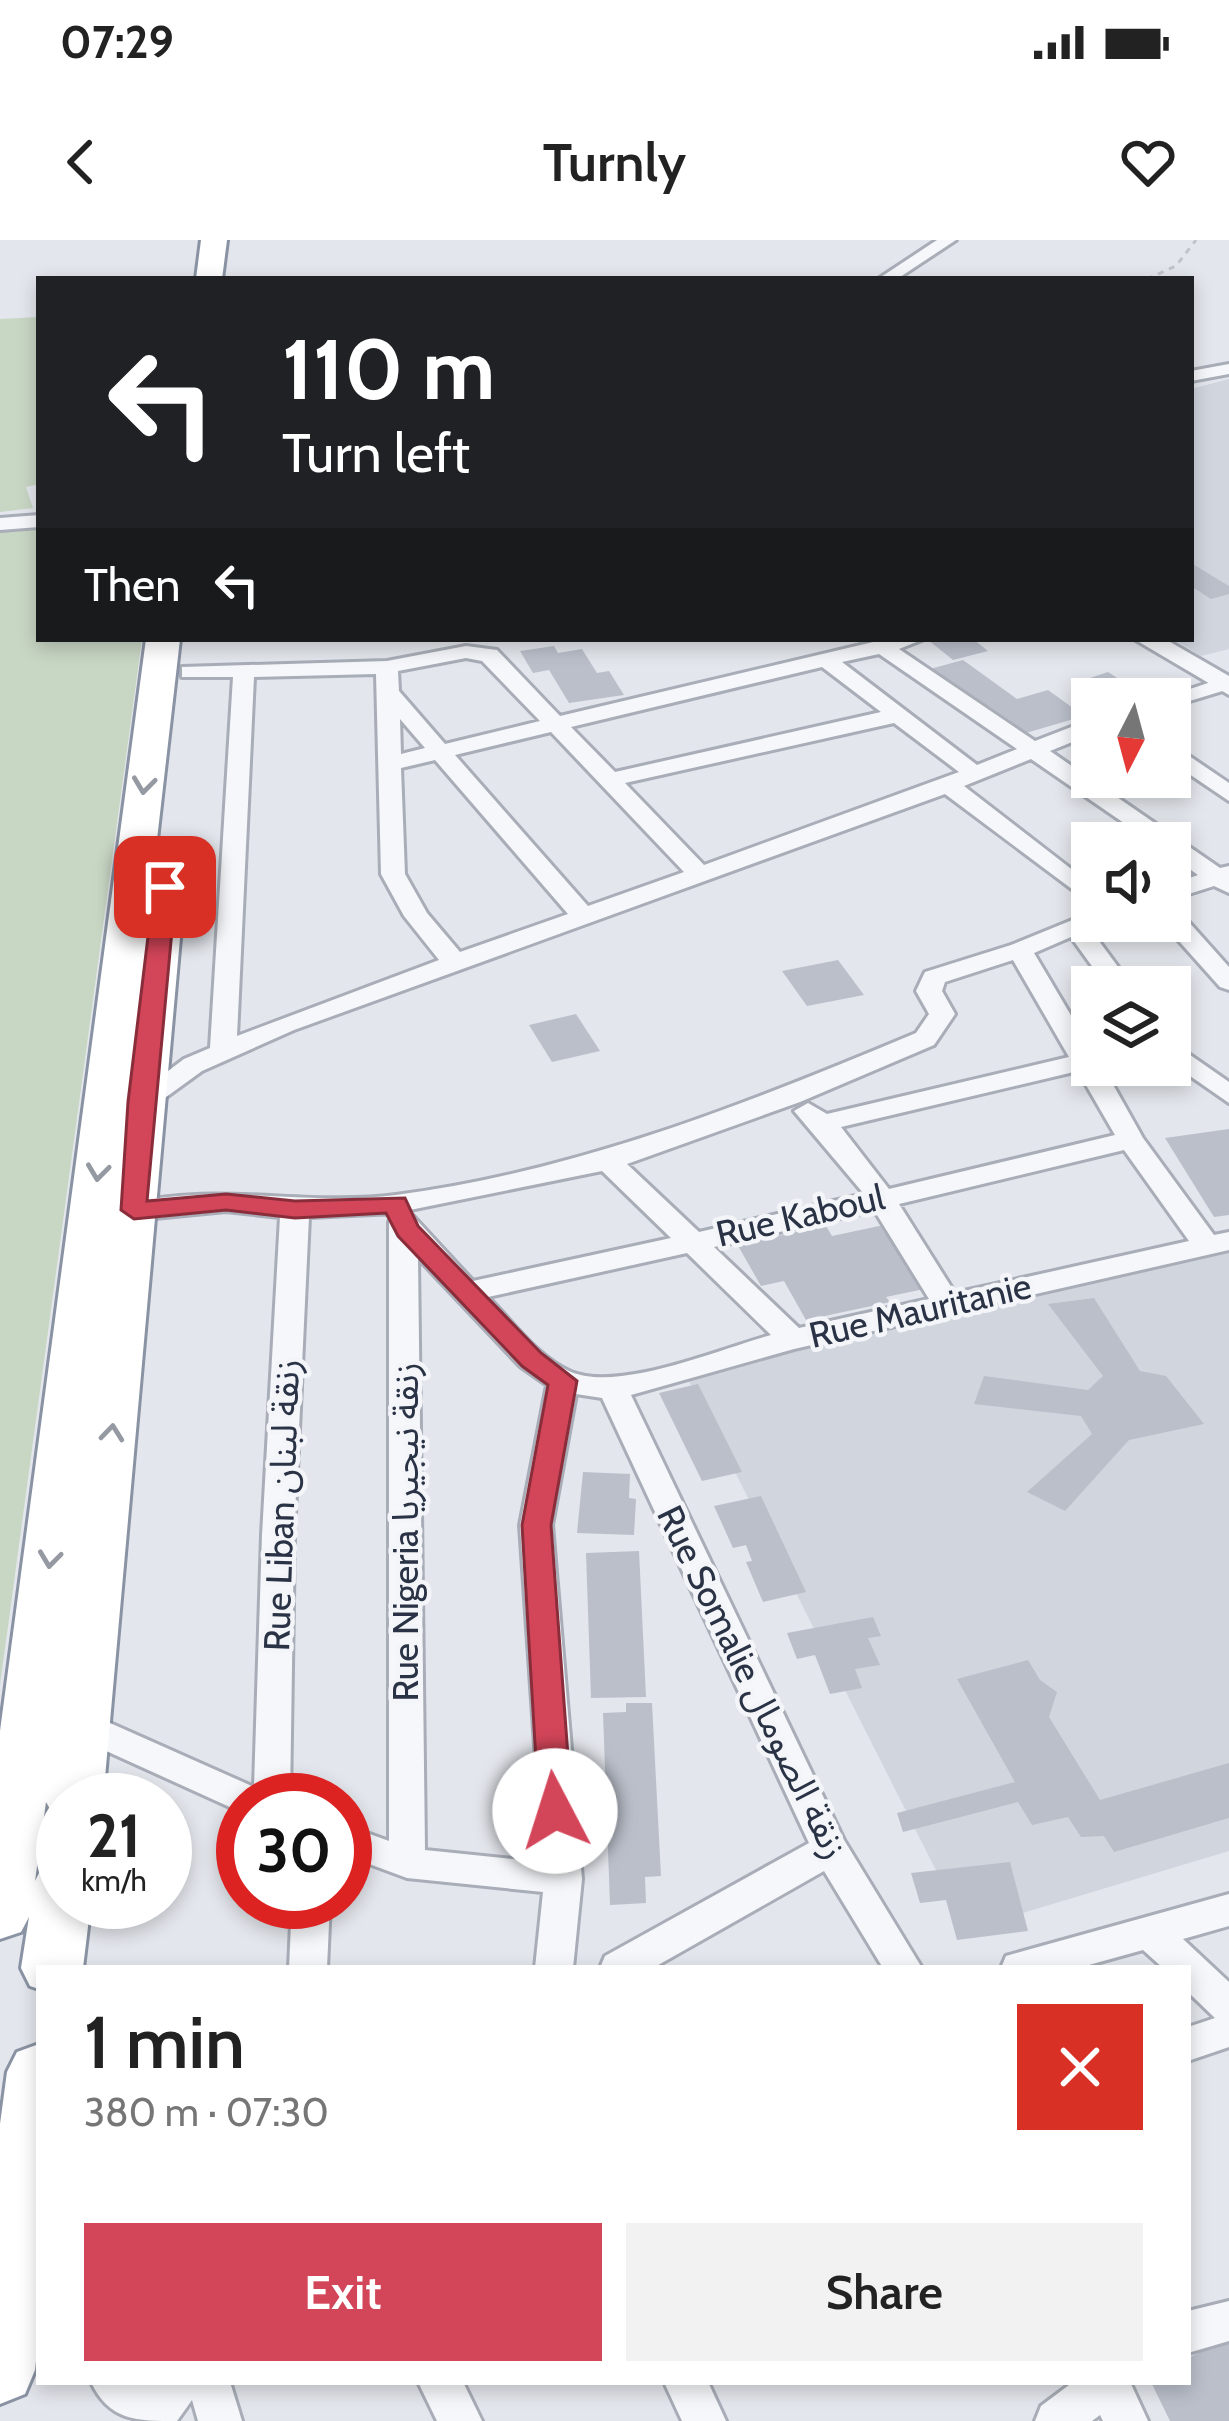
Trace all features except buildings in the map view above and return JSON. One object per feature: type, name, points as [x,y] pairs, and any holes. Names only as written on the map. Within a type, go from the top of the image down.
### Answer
[{"type":"highway","points":[[209,276],[214,240]]},
{"type":"highway","points":[[77,1773],[134,1210],[183,650]]},
{"type":"highway","points":[[0,1914],[183,650]]},
{"type":"highway","points":[[52,1965],[57,1929]]},
{"type":"highway","points":[[0,2370],[25,2310],[36,2123]]},
{"type":"street","points":[[891,276],[948,240]]},
{"type":"street","points":[[1194,375],[1229,369]]},
{"type":"street","points":[[1,524],[36,518]]},
{"type":"street","points":[[388,764],[902,642]]},
{"type":"street","points":[[1152,642],[1227,684]]},
{"type":"street","points":[[883,647],[1138,822]]},
{"type":"street","points":[[183,650],[244,671],[387,679],[466,652],[489,655],[698,872]]},
{"type":"street","points":[[826,660],[976,774]]},
{"type":"street","points":[[223,1052],[244,671]]},
{"type":"street","points":[[387,679],[584,917]]},
{"type":"street","points":[[387,679],[393,874],[416,916],[457,964]]},
{"type":"street","points":[[1191,694],[1227,684]]},
{"type":"street","points":[[610,781],[894,716]]},
{"type":"street","points":[[141,1102],[194,1065],[285,1024],[948,785],[1071,735]]},
{"type":"street","points":[[1191,766],[1229,794]]},
{"type":"street","points":[[948,785],[1071,881]]},
{"type":"street","points":[[1191,856],[1226,878]]},
{"type":"street","points":[[1191,887],[1226,878]]},
{"type":"street","points":[[134,1210],[226,1202],[401,1217],[608,1161],[790,1096],[925,1039],[942,1014],[929,992],[934,977],[1071,928]]},
{"type":"street","points":[[1191,939],[1229,982]]},
{"type":"street","points":[[1020,950],[1071,1034]]},
{"type":"street","points":[[823,1123],[1071,1065]]},
{"type":"street","points":[[1191,1065],[1229,1095]]},
{"type":"street","points":[[1101,1086],[1131,1140],[1218,1244]]},
{"type":"street","points":[[790,1096],[823,1123],[946,1302]]},
{"type":"street","name":"Rue Kaboul","points":[[469,1291],[1131,1140]]},
{"type":"street","points":[[608,1161],[793,1339]]},
{"type":"street","name":"Rue Liban زنقة لبنان","points":[[273,1773],[278,1535],[295,1209]]},
{"type":"street","points":[[401,1217],[532,1360],[563,1381],[613,1390]]},
{"type":"street","name":"Rue Nigeria زنقة نيجيريا","points":[[401,1217],[406,1863]]},
{"type":"street","name":"Rue Mauritanie","points":[[613,1390],[946,1302],[1218,1244]]},
{"type":"street","points":[[554,1965],[563,1879],[536,1525],[563,1381]]},
{"type":"street","name":"Rue Somalie زنقة الصومال","points":[[613,1390],[830,1849],[901,1965]]},
{"type":"street","points":[[83,1725],[216,1786]]},
{"type":"street","points":[[624,1965],[830,1849]]},
{"type":"street","points":[[372,1850],[406,1863],[563,1879]]},
{"type":"street","points":[[1031,1965],[1229,1910]]},
{"type":"street","points":[[308,1965],[310,1929]]},
{"type":"street","points":[[1150,1931],[1186,1965]]},
{"type":"street","points":[[1191,1970],[1229,2006]]},
{"type":"street","points":[[1191,2043],[1229,2030]]},
{"type":"street","points":[[1191,2331],[1229,2321]]},
{"type":"street","points":[[117,2385],[152,2410]]},
{"type":"street","points":[[209,2385],[220,2421]]},
{"type":"street","points":[[442,2385],[460,2421]]},
{"type":"street","points":[[687,2385],[704,2421]]},
{"type":"street","points":[[1058,2421],[1104,2385]]},
{"type":"street","points":[[1108,2385],[1126,2421]]},
{"type":"path","points":[[1156,276],[1188,258],[1196,240]]},
{"type":"shaded area","points":[[1229,379],[1229,649],[1201,656],[1179,642],[1194,642],[1194,388]]},
{"type":"shaded area","points":[[1229,1250],[1229,1851],[966,1930],[686,1375]]},
{"type":"green space","points":[[36,317],[36,485],[26,487],[33,508],[0,512],[0,319]]},
{"type":"green space","points":[[36,527],[36,642],[142,642],[0,1685],[0,531]]},
{"type":"route","points":[[165,887],[134,1210],[226,1202],[295,1209],[395,1204],[407,1230],[532,1360],[563,1381],[536,1525],[555,1811]]}]
